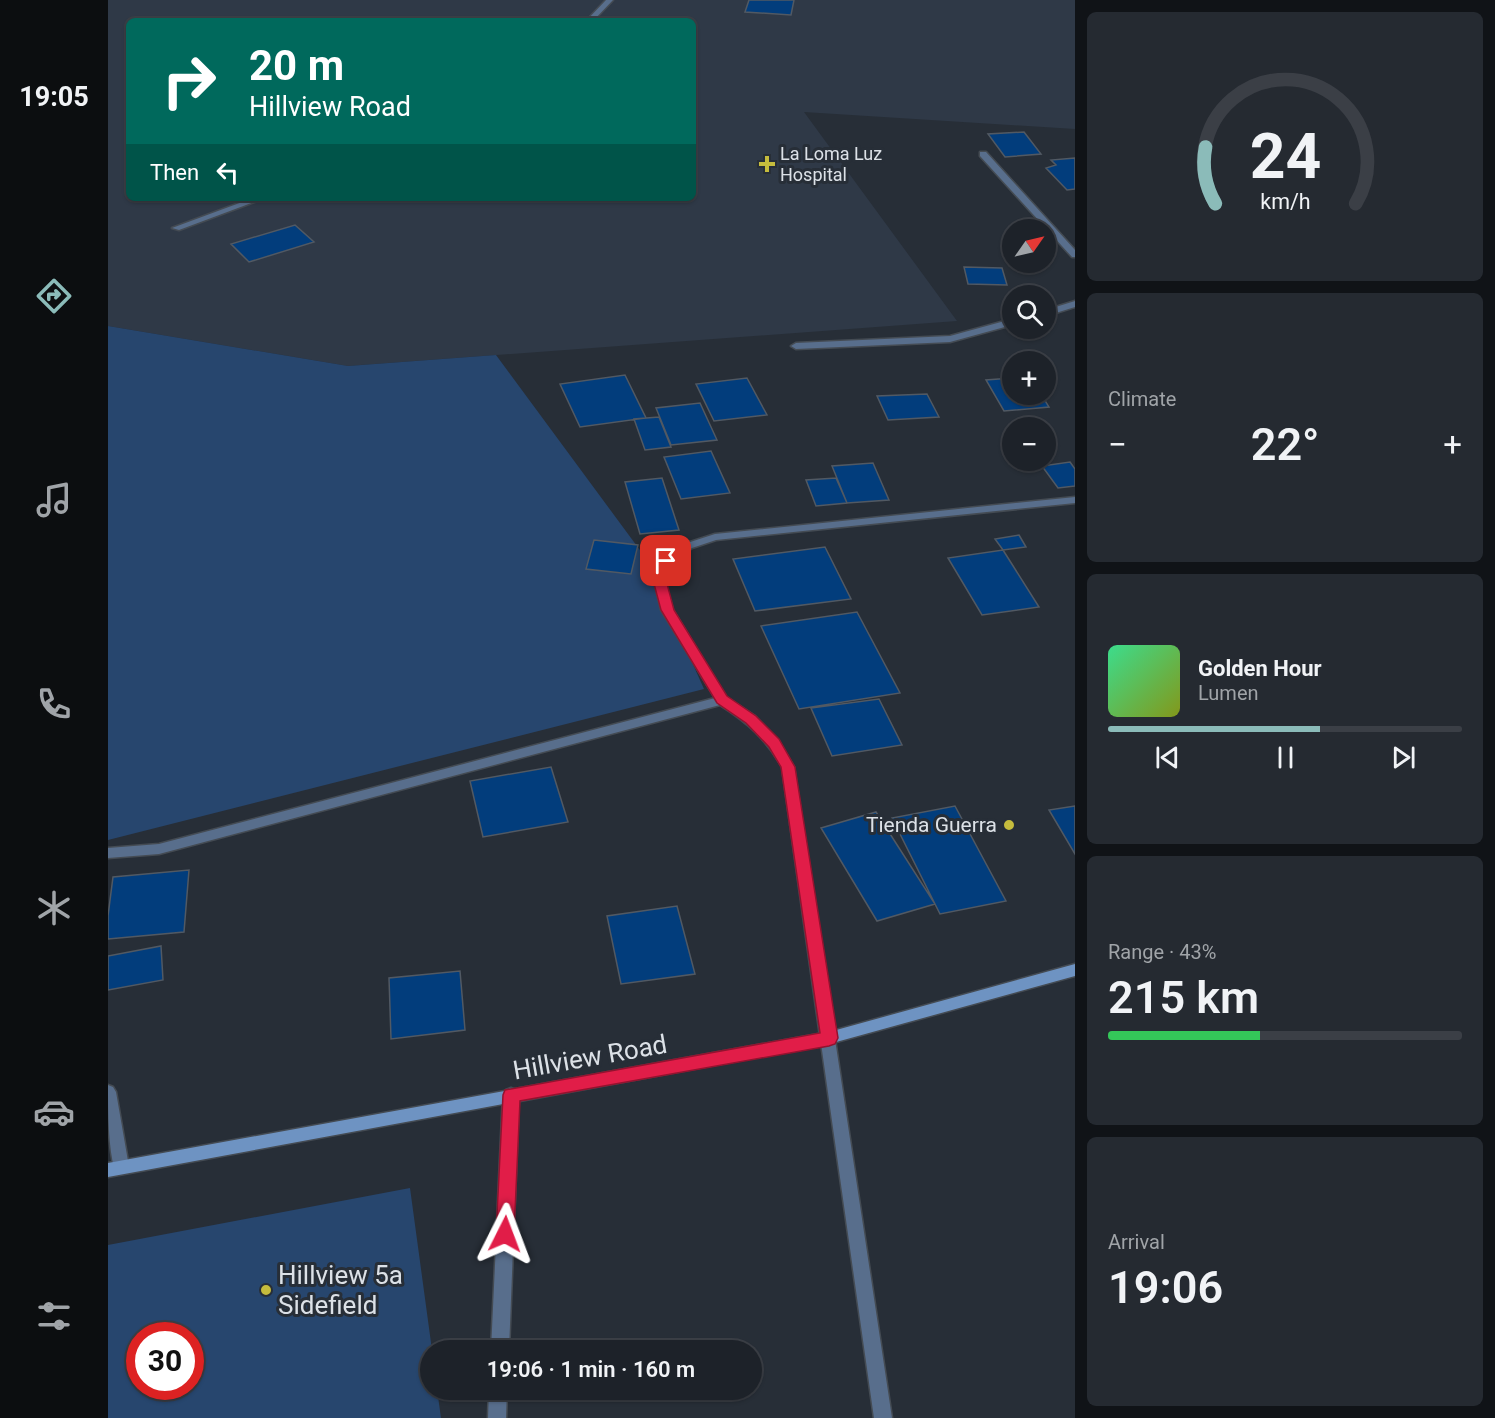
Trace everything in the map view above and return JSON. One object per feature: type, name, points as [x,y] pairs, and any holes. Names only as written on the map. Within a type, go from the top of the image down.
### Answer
[{"type":"street","points":[[592,18],[610,0]]},
{"type":"street","points":[[984,154],[1075,255]]},
{"type":"street","points":[[176,228],[252,201]]},
{"type":"street","points":[[1056,310],[1075,304]]},
{"type":"street","points":[[796,346],[951,339],[1002,325]]},
{"type":"street","points":[[883,1418],[788,767],[774,743],[751,719],[722,700],[667,610],[659,580],[666,561],[688,546],[715,537],[1075,500]]},
{"type":"street","points":[[108,854],[159,849],[722,700]]},
{"type":"street","name":"Hillview Road","points":[[114,1169],[829,1038],[1075,970]]},
{"type":"street","points":[[108,1092],[114,1169]]},
{"type":"street","points":[[500,1340],[512,1095]]},
{"type":"street","points":[[497,1418],[498,1400]]},
{"type":"shaded area","name":"La Loma Luz Hospital","points":[[108,0],[1075,0],[1075,129],[804,112],[957,321],[348,366],[108,326]]},
{"type":"shaded area","points":[[108,326],[348,366],[496,355],[645,557],[704,689],[108,840]]},
{"type":"shaded area","name":"Hillview 5a Sidefield","points":[[410,1188],[431,1340],[420,1340],[420,1400],[439,1400],[441,1418],[108,1418],[108,1245]]},
{"type":"building","points":[[749,0],[794,0],[791,15],[745,12]]},
{"type":"building","points":[[1024,132],[1041,154],[1005,157],[988,134]]},
{"type":"building","points":[[1075,158],[1075,189],[1067,190],[1046,168],[1056,165],[1051,160]]},
{"type":"building","points":[[295,225],[314,242],[249,262],[231,244]]},
{"type":"building","points":[[964,267],[1002,268],[1007,285],[968,284]]},
{"type":"building","points":[[625,375],[646,418],[580,427],[560,384]]},
{"type":"building","points":[[747,378],[767,415],[714,421],[696,384]]},
{"type":"building","points":[[1002,379],[1002,405],[1048,405],[1049,407],[1004,411],[986,380]]},
{"type":"building","points":[[927,394],[939,417],[888,420],[877,396]]},
{"type":"building","points":[[700,403],[717,440],[671,445],[656,408]]},
{"type":"building","points":[[659,417],[671,447],[645,450],[634,419]]},
{"type":"building","points":[[711,451],[730,493],[681,499],[664,457]]},
{"type":"building","points":[[1070,462],[1075,469],[1075,486],[1058,488],[1046,471],[1056,471],[1056,464]]},
{"type":"building","points":[[873,463],[889,500],[847,503],[832,466]]},
{"type":"building","points":[[662,478],[679,530],[640,534],[625,482]]},
{"type":"building","points":[[836,478],[847,503],[816,506],[806,480]]},
{"type":"building","points":[[1019,535],[1026,547],[1003,550],[995,539]]},
{"type":"building","points":[[594,540],[638,545],[631,574],[586,569]]},
{"type":"building","points":[[825,547],[851,599],[755,611],[733,559]]},
{"type":"building","points":[[1003,550],[1039,607],[982,615],[948,558]]},
{"type":"building","points":[[857,612],[900,693],[799,709],[761,626]]},
{"type":"building","points":[[879,699],[902,745],[832,756],[811,708]]},
{"type":"building","points":[[551,767],[568,822],[483,837],[470,781]]},
{"type":"building","points":[[955,806],[1006,901],[940,914],[892,818]]},
{"type":"building","points":[[1075,806],[1075,854],[1049,810]]},
{"type":"building","points":[[876,812],[935,904],[877,921],[821,828]]},
{"type":"building","points":[[189,870],[184,932],[108,939],[108,916],[113,877]]},
{"type":"building","points":[[677,906],[695,974],[621,984],[607,916]]},
{"type":"building","points":[[161,946],[163,980],[108,990],[108,956]]},
{"type":"building","points":[[460,971],[465,1030],[391,1039],[389,978]]},
{"type":"place","name":"La Loma Luz Hospital","points":[[767,164]]},
{"type":"place","name":"Tienda Guerra","points":[[1009,825]]},
{"type":"place","name":"Hillview 5a Sidefield","points":[[266,1290]]},
{"type":"route","points":[[505,1234],[512,1095],[829,1038],[788,767],[774,743],[751,719],[722,700],[667,610],[659,580],[666,561]]}]
